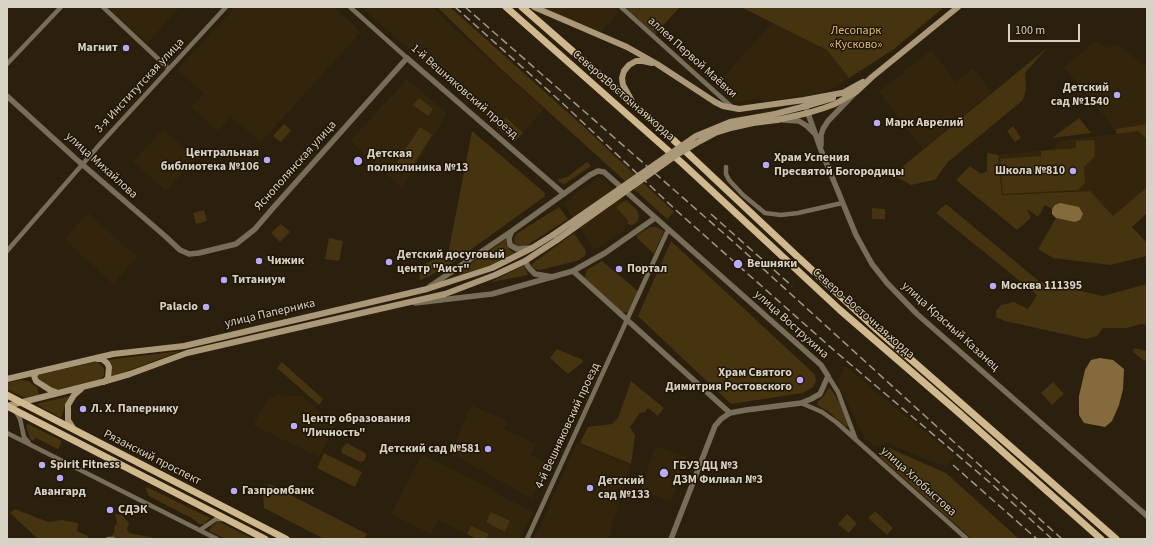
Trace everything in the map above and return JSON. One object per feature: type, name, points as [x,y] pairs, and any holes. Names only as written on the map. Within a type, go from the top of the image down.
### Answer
[{"type":"main road","name":"Северо-Восточная хорда","points":[[506,7],[682,163],[856,324],[1101,539]]},
{"type":"main road","name":"Северо-Восточная хорда","points":[[522,7],[677,142],[842,297],[1116,539]]},
{"type":"main road","points":[[534,7],[609,39],[657,64],[714,102],[733,108],[805,103],[847,92],[872,77]]},
{"type":"main road","points":[[555,237],[696,136],[730,122],[808,113],[835,104],[854,93],[958,7]]},
{"type":"main road","points":[[636,107],[623,86],[622,78],[624,71],[629,65],[636,61],[657,64]]},
{"type":"main road","points":[[776,117],[805,103]]},
{"type":"main road","name":"улица Паперника","points":[[7,379],[113,354],[184,346],[427,289],[492,268],[555,237]]},
{"type":"main road","name":"улица Паперника","points":[[7,406],[104,382],[187,353],[445,294],[495,275],[525,261],[555,237]]},
{"type":"main road","points":[[96,358],[107,363],[109,367],[108,378],[104,382]]},
{"type":"main road","points":[[37,372],[34,376],[36,381],[50,390],[60,393]]},
{"type":"main road","points":[[78,432],[70,425],[67,411],[71,398],[85,387]]},
{"type":"main road","name":"Рязанский проспект","points":[[7,395],[286,539]]},
{"type":"main road","name":"Рязанский проспект","points":[[7,406],[265,539]]},
{"type":"street","points":[[7,64],[61,7]]},
{"type":"street","points":[[103,7],[169,69]]},
{"type":"street","name":"3-я Институтская улица","points":[[7,251],[82,164],[226,7]]},
{"type":"street","name":"1-й Вешняковский проезд","points":[[350,7],[564,194]]},
{"type":"street","name":"аллея Первой Маёвки","points":[[620,7],[733,108]]},
{"type":"street","name":"Яснополянская улица","points":[[182,251],[189,254],[194,254],[236,244],[255,230],[407,58]]},
{"type":"street","points":[[821,150],[821,135],[823,129],[828,121],[854,93]]},
{"type":"street","name":"улица Михайлова","points":[[7,96],[182,251]]},
{"type":"street","name":"улица Красный Казанец","points":[[805,103],[815,134],[842,203],[865,253],[878,273],[896,294],[1147,516]]},
{"type":"street","points":[[776,117],[799,121],[815,134]]},
{"type":"street","points":[[726,167],[726,174],[729,180],[743,195],[765,213],[789,215],[842,203]]},
{"type":"street","name":"улица Вострухина","points":[[427,289],[590,175],[598,171],[604,172],[820,365],[828,376],[820,394],[801,403],[730,413]]},
{"type":"street","points":[[397,305],[492,294],[573,272],[605,253],[655,218]]},
{"type":"street","name":"4-й Вешняковский проезд","points":[[527,539],[668,230]]},
{"type":"street","points":[[512,231],[509,238],[510,245],[517,249],[532,248]]},
{"type":"street","points":[[525,261],[535,274],[555,277]]},
{"type":"street","points":[[573,272],[730,413],[720,419],[715,426],[671,539]]},
{"type":"street","name":"улица Хлобыстова","points":[[828,376],[838,392],[856,440]]},
{"type":"street","name":"улица Хлобыстова","points":[[801,403],[822,412],[836,422],[967,539]]},
{"type":"street","points":[[15,410],[20,418],[24,437],[30,444]]},
{"type":"street","points":[[7,433],[217,539]]},
{"type":"street","points":[[200,530],[216,519],[226,519]]},
{"type":"street","points":[[108,539],[113,539]]},
{"type":"shaded area","points":[[107,7],[180,7],[147,43]]},
{"type":"shaded area","points":[[235,7],[334,7],[361,32],[261,142],[231,117],[220,129],[217,130],[191,107],[204,93],[177,70]]},
{"type":"shaded area","points":[[361,7],[433,7],[544,109],[523,133],[506,118],[497,127]]},
{"type":"shaded area","points":[[542,7],[614,7],[619,12],[601,32],[555,14]]},
{"type":"shaded area","points":[[773,22],[827,50],[849,78],[833,88],[821,93],[765,101],[760,98],[738,102],[730,99],[715,86]]},
{"type":"shaded area","name":"Детский сад №1540","points":[[1096,41],[1108,48],[1118,45],[1147,67],[1147,124],[1115,129],[1064,67]]},
{"type":"shaded area","points":[[931,50],[956,82],[973,68],[992,92],[922,149],[879,92]]},
{"type":"shaded area","points":[[407,79],[447,113],[402,188],[350,141]]},
{"type":"shaded area","points":[[163,129],[196,158],[166,191],[133,162]]},
{"type":"shaded area","name":"Школа №810","points":[[1138,131],[1147,139],[1147,187],[1113,216],[1089,191],[1002,195],[998,155],[1053,149],[1059,141]]},
{"type":"shaded area","points":[[598,178],[604,179],[624,200],[616,207],[627,222],[625,230],[594,250],[563,203]]},
{"type":"shaded area","points":[[1060,203],[1079,207],[1083,214],[1080,220],[1075,222],[1056,218],[1052,214],[1052,209],[1055,205]]},
{"type":"shaded area","points":[[88,213],[137,257],[113,284],[64,239]]},
{"type":"shaded area","points":[[1100,358],[1113,360],[1124,369],[1123,389],[1119,405],[1112,421],[1105,427],[1084,423],[1079,415],[1079,396],[1085,370],[1091,360]]},
{"type":"shaded area","points":[[845,366],[955,456],[946,467],[887,443],[876,447],[865,439],[837,382]]},
{"type":"shaded area","name":"Центр образования \"Личность\"","points":[[278,395],[302,396],[335,426],[319,457],[253,425],[268,399]]},
{"type":"shaded area","points":[[471,405],[507,421],[504,429],[536,444],[531,455],[548,463],[532,499],[451,453]]},
{"type":"shaded area","name":"Детский сад №133","points":[[577,443],[631,465],[608,539],[534,539]]},
{"type":"shaded area","name":"ГБУЗ ДЦ №3 ДЗМ Филиал №3","points":[[656,446],[687,457],[671,501],[640,490]]},
{"type":"shaded area","points":[[422,454],[496,491],[495,493],[533,512],[520,539],[476,539],[438,520],[431,534],[391,514]]},
{"type":"green space","points":[[437,7],[450,7],[585,128],[674,212],[667,219],[500,68]]},
{"type":"green space","points":[[625,7],[680,7],[655,34]]},
{"type":"green space","name":"Лесопарк «Кусково»","points":[[741,7],[944,7],[894,49],[849,78],[827,50]]},
{"type":"green space","points":[[1047,48],[1025,73],[1026,89],[1023,100],[948,162],[935,180],[911,185],[897,177],[897,171]]},
{"type":"green space","points":[[419,98],[433,109],[428,116],[413,105]]},
{"type":"green space","points":[[506,117],[523,133],[514,142],[497,127]]},
{"type":"green space","points":[[1079,118],[1091,133],[1052,138]]},
{"type":"green space","points":[[284,124],[291,130],[281,142],[273,136]]},
{"type":"green space","points":[[1147,124],[1147,139],[1138,131],[1117,134],[1115,129]]},
{"type":"green space","points":[[1013,126],[1021,138],[1015,142],[1007,131]]},
{"type":"green space","points":[[420,127],[432,135],[410,170],[397,162]]},
{"type":"green space","points":[[472,131],[545,193],[544,197],[448,266],[420,280],[419,266],[448,254]]},
{"type":"green space","points":[[1094,140],[1095,156],[1084,167],[1085,183],[1078,190],[1003,194],[1000,159],[1041,156],[1041,151],[1076,148],[1076,141]]},
{"type":"green space","points":[[987,153],[998,155],[1002,195],[1090,191],[1113,216],[1147,187],[1147,213],[1132,227],[1146,242],[1147,241],[1147,256],[1110,265],[1053,258],[1038,249],[1056,218],[1075,222],[1082,217],[1082,212],[1053,207],[1052,209],[1045,205],[1038,217],[1027,209],[1031,218],[1017,230],[956,180],[970,166],[981,174],[987,171]]},
{"type":"green space","points":[[587,162],[591,166],[566,183],[563,184],[557,180],[567,177]]},
{"type":"green space","points":[[626,200],[637,210],[639,216],[638,221],[633,225],[627,224],[628,221],[616,207]]},
{"type":"green space","points":[[946,204],[1040,282],[1103,296],[1147,284],[1147,325],[1141,324],[1127,328],[1103,328],[1097,336],[1086,339],[1005,321],[996,317],[996,311],[1001,305],[1014,302],[1028,309],[1037,295],[936,213]]},
{"type":"green space","points":[[559,207],[568,219],[524,247],[518,247],[515,244],[514,239],[516,234]]},
{"type":"green space","points":[[872,208],[885,209],[885,219],[872,219]]},
{"type":"green space","points":[[204,210],[207,221],[196,224],[193,213]]},
{"type":"green space","points":[[281,224],[290,232],[280,242],[271,233]]},
{"type":"green space","points":[[650,227],[656,227],[664,231],[654,254],[637,238],[637,235]]},
{"type":"green space","points":[[574,233],[586,251],[585,256],[577,261],[540,270],[531,266],[533,263]]},
{"type":"green space","points":[[329,238],[343,241],[339,261],[325,259]]},
{"type":"green space","points":[[506,239],[508,248],[514,253],[489,266],[459,275],[459,272]]},
{"type":"green space","points":[[671,241],[815,375],[816,381],[813,387],[803,393],[731,404],[638,316]]},
{"type":"green space","points":[[602,261],[638,291],[628,312],[621,313],[584,279],[587,270]]},
{"type":"green space","points":[[524,265],[528,275],[491,282]]},
{"type":"green space","points":[[1134,348],[1147,351],[1147,361],[1143,360],[1133,352]]},
{"type":"green space","points":[[557,349],[583,360],[583,362],[568,374],[550,358]]},
{"type":"green space","points":[[181,351],[111,377],[111,369],[107,360]]},
{"type":"green space","points":[[95,362],[99,363],[104,368],[104,375],[100,380],[58,391],[36,377],[38,375]]},
{"type":"green space","points":[[282,362],[323,399],[319,405],[277,368]]},
{"type":"green space","points":[[21,380],[28,381],[37,387],[39,395],[25,398],[7,389],[7,383]]},
{"type":"green space","points":[[631,381],[664,408],[658,416],[648,408],[645,412],[640,413],[630,427],[635,435],[631,464],[580,443],[588,427],[612,424],[618,418]]},
{"type":"green space","points":[[1053,382],[1064,394],[1052,405],[1041,393]]},
{"type":"green space","points":[[830,388],[840,403],[849,426],[848,427],[829,412],[817,405],[818,401]]},
{"type":"green space","points":[[69,396],[61,418],[36,404]]},
{"type":"green space","points":[[28,424],[62,441],[58,449],[36,438],[33,441],[30,439],[26,425]]},
{"type":"green space","points":[[347,443],[365,453],[366,456],[364,461],[360,462],[342,453],[341,450]]},
{"type":"green space","points":[[889,448],[946,473],[1019,539],[972,539],[880,457]]},
{"type":"green space","points":[[324,453],[362,472],[355,487],[317,468]]},
{"type":"green space","points":[[269,484],[367,534],[364,539],[324,539],[264,508],[263,494]]},
{"type":"green space","points":[[145,487],[210,518],[204,524],[197,523],[195,520],[149,496]]},
{"type":"green space","points":[[15,509],[48,522],[62,520],[78,523],[77,531],[88,536],[89,539],[38,539],[10,513]]},
{"type":"green space","points":[[875,511],[893,528],[887,535],[868,518]]},
{"type":"green space","points":[[491,512],[510,521],[505,532],[486,522]]},
{"type":"green space","points":[[115,514],[122,515],[129,523],[127,529],[129,533],[159,539],[119,539],[111,537],[115,531],[114,527],[117,523]]},
{"type":"green space","points":[[847,514],[857,523],[849,533],[838,524]]},
{"type":"green space","points":[[218,521],[253,539],[226,539],[209,531]]},
{"type":"green space","points":[[471,526],[489,534],[486,539],[477,539],[467,534]]},
{"type":"railway","points":[[455,7],[559,100],[678,212],[836,352],[994,486],[1052,539]]},
{"type":"railway","points":[[465,7],[737,245],[1062,539]]},
{"type":"railway","points":[[711,214],[792,286]]},
{"type":"railway","points":[[953,465],[1037,539]]},
{"type":"place","name":"Магнит","points":[[126,48]]},
{"type":"place","name":"Детский сад №1540","points":[[1117,95]]},
{"type":"place","name":"Марк Аврелий","points":[[877,123]]},
{"type":"place","name":"Центральная библиотека №106","points":[[267,160]]},
{"type":"place","name":"Детская поликлиника №13","points":[[358,161]]},
{"type":"place","name":"Храм Успения Пресвятой Богородицы","points":[[766,165]]},
{"type":"place","name":"Школа №810","points":[[1073,171]]},
{"type":"place","name":"Чижик","points":[[259,261]]},
{"type":"place","name":"Детский досуговый центр \"Аист\"","points":[[389,262]]},
{"type":"place","name":"Вешняки","points":[[738,264]]},
{"type":"place","name":"Портал","points":[[619,269]]},
{"type":"place","name":"Титаниум","points":[[224,280]]},
{"type":"place","name":"Москва 111395","points":[[993,286]]},
{"type":"place","name":"Palacio","points":[[206,307]]},
{"type":"place","name":"Храм Святого Димитрия Ростовского","points":[[800,380]]},
{"type":"place","name":"Л. Х. Папернику","points":[[83,409]]},
{"type":"place","name":"Центр образования \"Личность\"","points":[[294,426]]},
{"type":"place","name":"Детский сад №581","points":[[488,449]]},
{"type":"place","name":"Spirit Fitness","points":[[42,465]]},
{"type":"place","name":"ГБУЗ ДЦ №3 ДЗМ Филиал №3","points":[[664,473]]},
{"type":"place","name":"Авангард","points":[[60,478]]},
{"type":"place","name":"Детский сад №133","points":[[590,488]]},
{"type":"place","name":"Газпромбанк","points":[[234,491]]},
{"type":"place","name":"СДЭК","points":[[110,510]]}]
